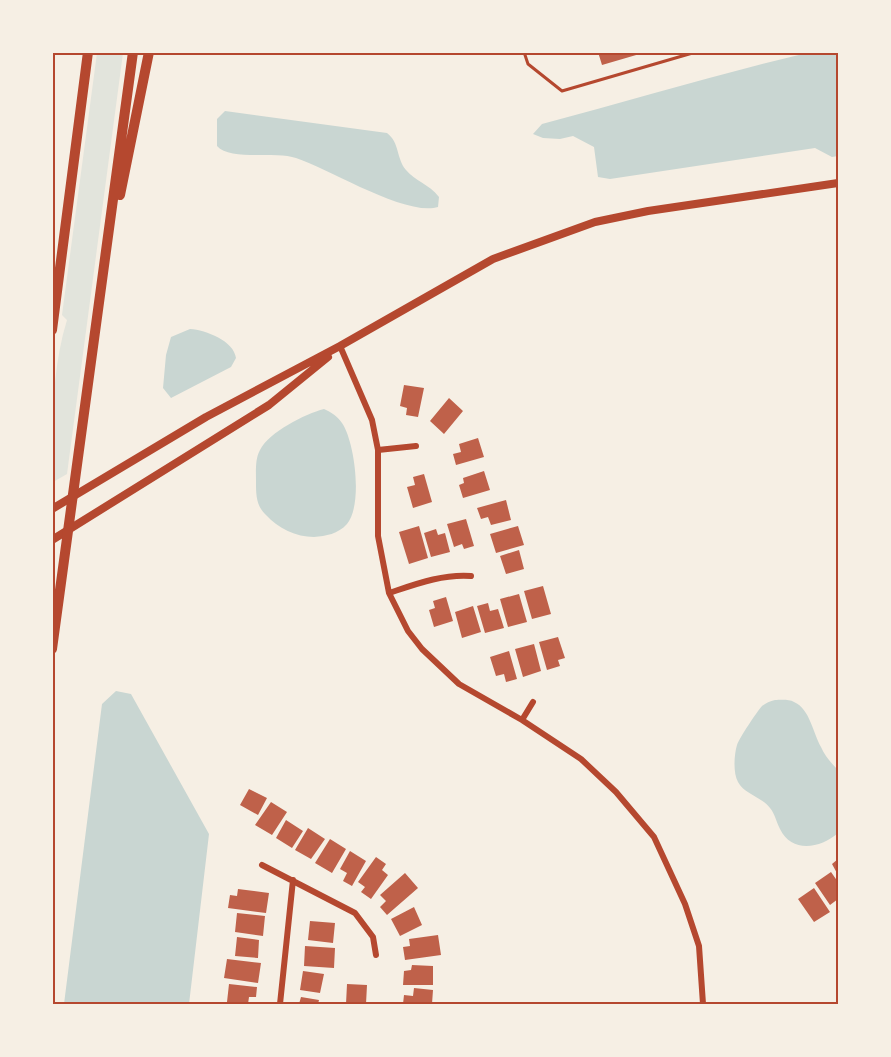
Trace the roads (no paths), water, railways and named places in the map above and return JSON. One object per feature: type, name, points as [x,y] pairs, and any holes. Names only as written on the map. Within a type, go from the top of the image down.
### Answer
[{"type":"highway","points":[[52,330],[88,52]]},
{"type":"highway","points":[[52,649],[133,52]]},
{"type":"highway","points":[[100,296],[149,52]]},
{"type":"street","points":[[52,509],[206,417],[340,346],[493,259],[595,222],[648,211],[838,183]]},
{"type":"street","points":[[340,346],[372,420],[378,450],[378,536],[388,592],[408,631],[422,649],[459,684],[522,720],[581,759],[616,792],[654,837],[685,904],[699,946],[703,1005]]},
{"type":"street","points":[[52,540],[268,405],[340,346]]},
{"type":"street","points":[[378,450],[416,446]]},
{"type":"street","points":[[388,592],[437,578],[453,575],[471,576]]},
{"type":"street","points":[[522,720],[532,702]]},
{"type":"street","points":[[262,865],[355,913],[373,937],[376,955]]},
{"type":"street","points":[[280,1005],[294,880]]},
{"type":"lane","points":[[524,52],[528,64],[562,91],[696,52]]}]
